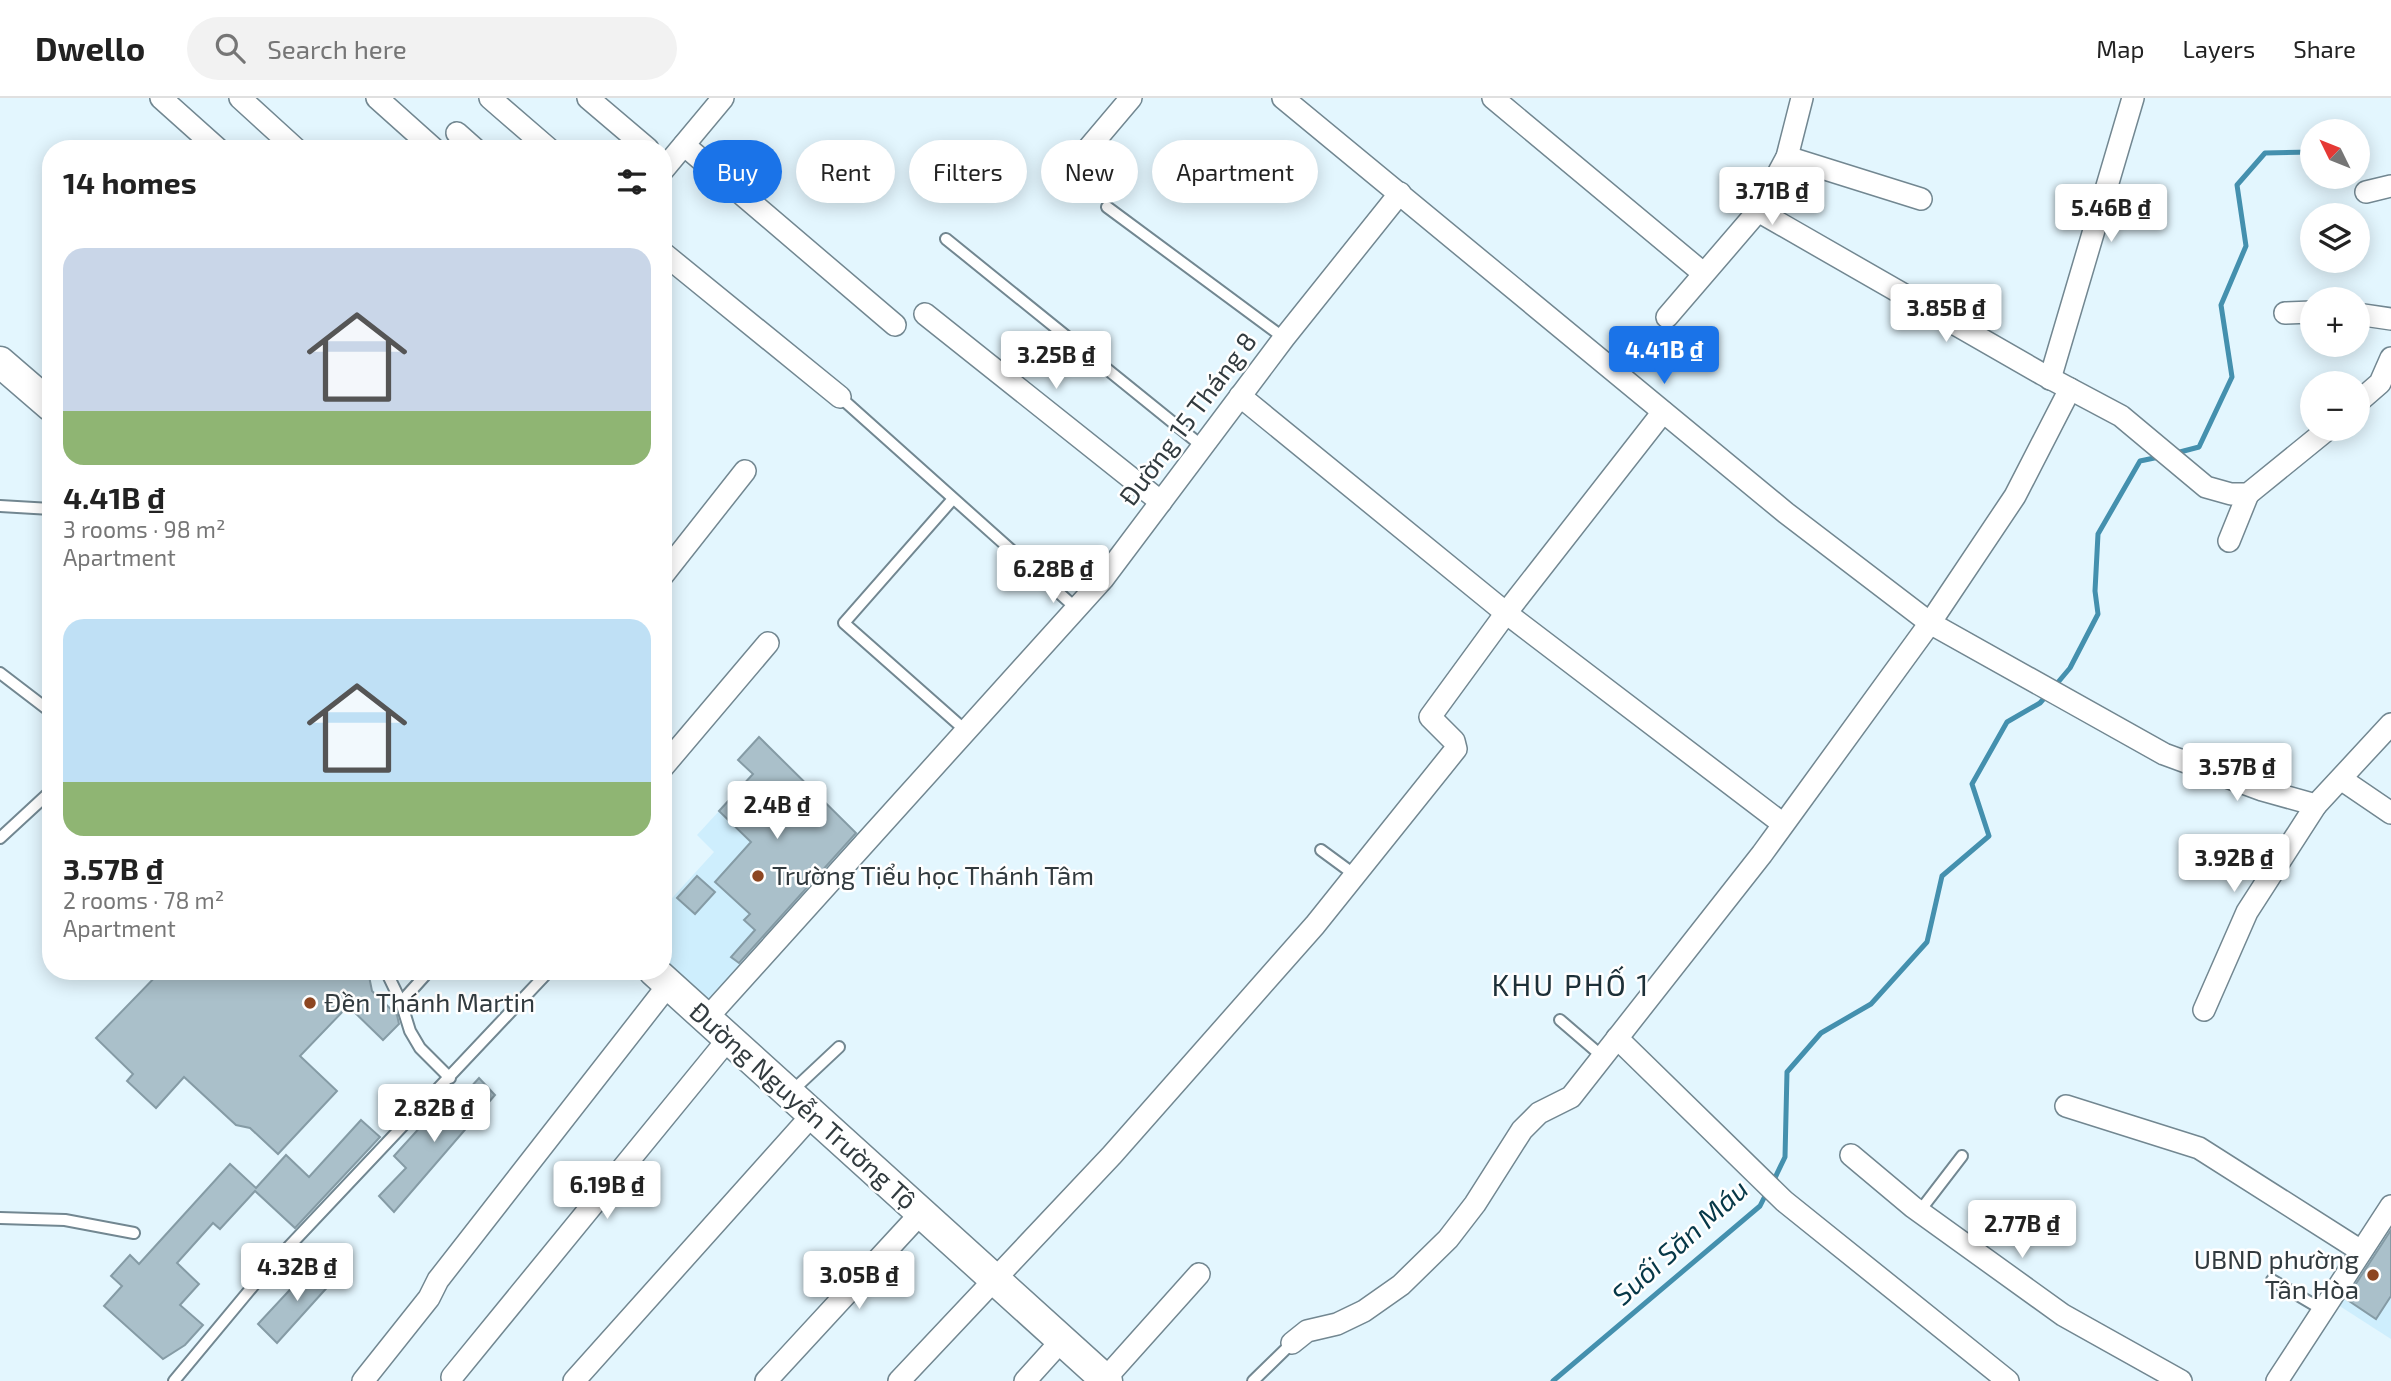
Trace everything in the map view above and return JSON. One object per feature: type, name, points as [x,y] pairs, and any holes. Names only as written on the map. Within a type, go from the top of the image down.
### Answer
[{"type":"main road","points":[[0,362],[42,398]]},
{"type":"main road","name":"Đường Nguyễn Trường Tộ","points":[[664,980],[1106,1380]]},
{"type":"street","points":[[161,98],[208,140]]},
{"type":"street","points":[[240,98],[286,140]]},
{"type":"street","points":[[377,98],[425,140]]},
{"type":"street","points":[[490,98],[539,140]]},
{"type":"street","points":[[588,98],[637,140]]},
{"type":"street","points":[[672,158],[723,98]]},
{"type":"street","points":[[1095,140],[1131,98]]},
{"type":"street","points":[[1283,98],[1786,513],[1930,623],[2164,754],[2262,790],[2315,805]]},
{"type":"street","points":[[1493,98],[1703,273]]},
{"type":"street","points":[[1667,317],[1758,211],[1787,157],[1802,98]]},
{"type":"street","points":[[2050,379],[2133,98]]},
{"type":"street","points":[[457,133],[465,140]]},
{"type":"street","points":[[684,145],[895,325]]},
{"type":"street","points":[[1787,157],[1921,199]]},
{"type":"street","points":[[2366,192],[2391,186]]},
{"type":"street","name":"Đường 15 Tháng 8","points":[[706,1018],[1077,609],[1284,338],[1400,193]]},
{"type":"street","points":[[1758,211],[2050,379],[2121,415],[2206,486],[2231,494],[2248,494]]},
{"type":"street","points":[[672,261],[840,397]]},
{"type":"street","points":[[2285,313],[2300,312]]},
{"type":"street","points":[[925,314],[1161,502]]},
{"type":"street","points":[[2370,316],[2391,319]]},
{"type":"street","points":[[2370,392],[2380,383],[2391,358]]},
{"type":"street","points":[[1292,1343],[1307,1331],[1337,1324],[1364,1311],[1424,1264],[1475,1204],[1522,1130],[1539,1113],[1571,1097],[1783,824],[1930,623],[2015,496],[2070,389]]},
{"type":"street","points":[[1240,396],[1506,613],[1783,824]]},
{"type":"street","points":[[900,1381],[1121,1145],[1315,925],[1456,749],[1454,741],[1430,717],[1506,613],[1663,412]]},
{"type":"street","points":[[2229,541],[2248,494],[2313,441]]},
{"type":"street","points":[[672,564],[745,471]]},
{"type":"street","points":[[672,756],[768,643]]},
{"type":"street","points":[[2204,1010],[2247,912],[2315,805],[2391,724]]},
{"type":"street","points":[[2341,779],[2391,813]]},
{"type":"street","points":[[363,1381],[429,1298],[438,1280],[661,980]]},
{"type":"street","points":[[452,1377],[729,1038]]},
{"type":"street","points":[[1618,1038],[1784,1201],[2008,1381]]},
{"type":"street","points":[[2066,1106],[2199,1148],[2361,1251]]},
{"type":"street","points":[[574,1381],[813,1114]]},
{"type":"street","points":[[1852,1155],[1919,1212],[2063,1315],[2181,1381]]},
{"type":"street","points":[[2277,1381],[2391,1206]]},
{"type":"street","points":[[766,1381],[922,1213]]},
{"type":"street","points":[[1106,1380],[1199,1275]]},
{"type":"street","points":[[1025,1381],[1062,1340]]},
{"type":"lane","points":[[1107,207],[1284,338]]},
{"type":"lane","points":[[946,239],[1202,446]]},
{"type":"lane","points":[[840,397],[1077,609]]},
{"type":"lane","points":[[952,500],[845,623],[965,730]]},
{"type":"lane","points":[[0,506],[42,508]]},
{"type":"lane","points":[[0,673],[42,705]]},
{"type":"lane","points":[[0,838],[42,799]]},
{"type":"lane","points":[[1321,850],[1355,875]]},
{"type":"lane","points":[[390,980],[410,1031],[421,1048],[450,1078]]},
{"type":"lane","points":[[401,1002],[421,980]]},
{"type":"lane","points":[[173,1381],[255,1283],[541,980]]},
{"type":"lane","points":[[1560,1020],[1603,1057]]},
{"type":"lane","points":[[789,1094],[839,1047]]},
{"type":"lane","points":[[1919,1212],[1962,1156]]},
{"type":"lane","points":[[0,1218],[65,1220],[134,1233]]},
{"type":"lane","points":[[2272,1280],[2323,1310]]},
{"type":"lane","points":[[1253,1381],[1292,1343]]},
{"type":"shaded area","name":"Trường Tiểu học Thánh Tâm","points":[[759,737],[861,837],[709,1005],[672,973],[672,898],[714,852],[697,835],[753,774],[738,760]]},
{"type":"shaded area","name":"UBND phường Tân Hòa","points":[[2391,1219],[2391,1339],[2335,1303]]},
{"type":"building","points":[[759,737],[856,833],[739,963],[731,957],[755,930],[744,920],[750,914],[715,882],[751,842],[719,811],[753,774],[738,760]]},
{"type":"building","points":[[697,876],[715,892],[695,914],[677,898]]},
{"type":"building","points":[[152,980],[370,980],[372,991],[397,1015],[399,1024],[383,1040],[348,1006],[300,1056],[337,1091],[278,1154],[250,1128],[236,1125],[184,1077],[156,1108],[127,1081],[133,1074],[96,1038]]},
{"type":"building","points":[[479,1078],[495,1095],[394,1212],[379,1196],[406,1168],[394,1156],[423,1124],[430,1132]]},
{"type":"building","points":[[361,1120],[380,1137],[295,1228],[255,1191],[220,1229],[213,1223],[177,1263],[199,1284],[180,1305],[203,1325],[185,1345],[163,1359],[104,1306],[122,1286],[111,1276],[130,1255],[139,1264],[230,1164],[256,1188],[286,1155],[309,1177]]},
{"type":"building","points":[[2391,1230],[2391,1296],[2376,1319],[2346,1299]]},
{"type":"building","points":[[328,1261],[341,1272],[277,1343],[258,1324],[298,1281],[303,1287]]},
{"type":"waterway","name":"Suối Săn Máu","points":[[2176,453],[2199,447],[2232,377],[2221,305],[2246,246],[2237,185],[2265,153],[2300,152]]},
{"type":"waterway","name":"Suối Săn Máu","points":[[2054,687],[2070,668],[2098,614],[2095,591],[2098,534],[2140,461],[2159,457]]},
{"type":"waterway","name":"Suối Săn Máu","points":[[1772,1184],[1785,1157],[1787,1072],[1821,1033],[1871,1004],[1927,942],[1942,876],[1989,836],[1972,784],[2007,722],[2040,703],[2047,695]]},
{"type":"waterway","name":"Suối Săn Máu","points":[[1553,1381],[1760,1206],[1767,1192]]},
{"type":"place","name":"Trường Tiểu học Thánh Tâm","points":[[758,876]]},
{"type":"place","name":"Đền Thánh Martin","points":[[310,1003]]},
{"type":"place","name":"UBND phường Tân Hòa","points":[[2373,1275]]},
{"type":"district","name":"KHU PHỐ 1","points":[[1571,986]]}]
